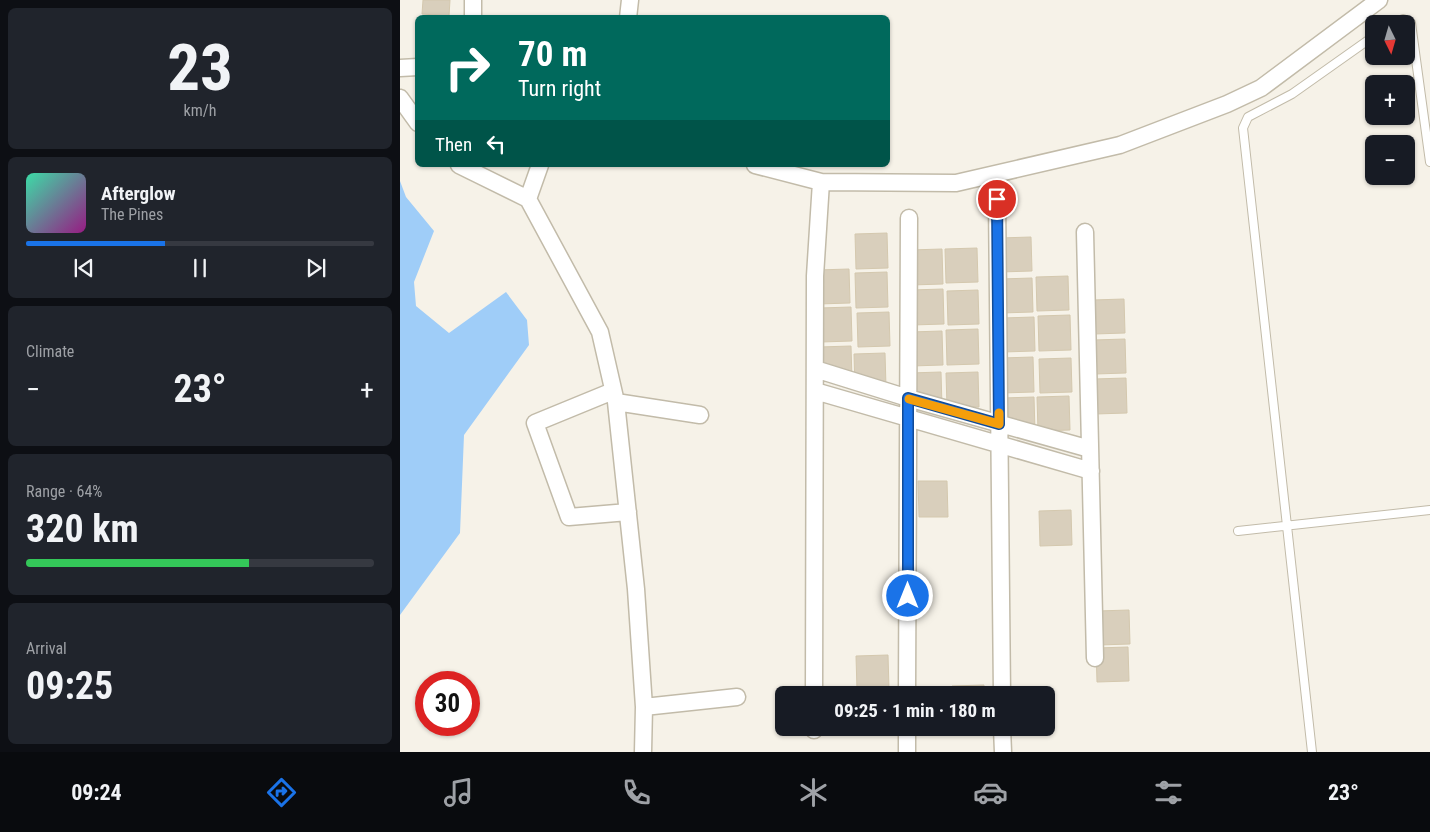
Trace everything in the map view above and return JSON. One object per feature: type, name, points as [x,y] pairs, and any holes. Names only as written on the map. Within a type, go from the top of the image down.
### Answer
[{"type":"street","points":[[472,15],[473,0]]},
{"type":"street","points":[[628,15],[630,0]]},
{"type":"street","points":[[764,167],[821,182],[956,183],[1120,145],[1227,104],[1261,88],[1379,0]]},
{"type":"street","points":[[400,68],[415,67]]},
{"type":"street","points":[[400,98],[415,119]]},
{"type":"street","points":[[463,167],[528,199],[600,332],[614,397],[636,589],[644,707],[643,752]]},
{"type":"street","points":[[528,199],[539,167]]},
{"type":"street","points":[[814,686],[815,276],[821,182]]},
{"type":"street","points":[[997,199],[1002,686]]},
{"type":"street","points":[[907,686],[909,218]]},
{"type":"street","points":[[1085,232],[1095,658]]},
{"type":"street","points":[[815,368],[908,398],[1090,449]]},
{"type":"street","points":[[815,391],[1091,471]]},
{"type":"street","points":[[628,512],[569,517],[536,423],[614,397],[700,415]]},
{"type":"street","points":[[644,707],[737,698]]},
{"type":"street","points":[[907,736],[907,752]]},
{"type":"street","points":[[1002,736],[1003,752]]},
{"type":"lane","points":[[1312,752],[1243,128],[1248,117],[1292,94],[1365,42]]},
{"type":"lane","points":[[1415,52],[1430,162]]},
{"type":"lane","points":[[1420,89],[1430,88]]},
{"type":"lane","points":[[1238,531],[1430,510]]},
{"type":"water","points":[[400,181],[406,197],[434,231],[414,282],[416,306],[449,333],[506,292],[527,320],[529,345],[464,435],[460,533],[400,615]]},
{"type":"building","points":[[423,0],[450,0],[449,15],[422,14]]},
{"type":"building","points":[[887,233],[888,268],[856,269],[855,234]]},
{"type":"building","points":[[1031,237],[1032,271],[1000,272],[999,238]]},
{"type":"building","points":[[977,248],[978,282],[946,283],[945,249]]},
{"type":"building","points":[[942,249],[943,284],[911,285],[910,250]]},
{"type":"building","points":[[849,269],[850,303],[818,304],[817,270]]},
{"type":"building","points":[[887,272],[888,307],[856,308],[855,273]]},
{"type":"building","points":[[1068,276],[1069,310],[1037,311],[1036,277]]},
{"type":"building","points":[[1032,278],[1033,312],[1001,313],[1000,279]]},
{"type":"building","points":[[943,289],[944,324],[912,325],[911,290]]},
{"type":"building","points":[[978,290],[979,324],[948,325],[947,291]]},
{"type":"building","points":[[1124,299],[1125,333],[1094,334],[1093,300]]},
{"type":"building","points":[[851,307],[852,341],[821,342],[820,308]]},
{"type":"building","points":[[889,312],[890,346],[858,347],[857,313]]},
{"type":"building","points":[[1070,315],[1071,350],[1039,351],[1038,316]]},
{"type":"building","points":[[1034,317],[1035,351],[1003,352],[1002,318]]},
{"type":"building","points":[[978,329],[979,364],[947,365],[946,330]]},
{"type":"building","points":[[942,331],[943,365],[911,366],[910,332]]},
{"type":"building","points":[[1125,339],[1126,373],[1095,374],[1094,340]]},
{"type":"building","points":[[851,346],[852,380],[820,381],[819,347]]},
{"type":"building","points":[[885,353],[886,387],[855,388],[854,354]]},
{"type":"building","points":[[1033,357],[1034,392],[1002,393],[1001,358]]},
{"type":"building","points":[[1071,358],[1072,392],[1040,393],[1039,359]]},
{"type":"building","points":[[941,372],[942,407],[911,408],[910,373]]},
{"type":"building","points":[[978,372],[979,407],[947,407],[946,373]]},
{"type":"building","points":[[1126,378],[1127,413],[1095,414],[1094,379]]},
{"type":"building","points":[[1069,396],[1070,430],[1038,431],[1037,397]]},
{"type":"building","points":[[1034,397],[1035,432],[1003,433],[1002,398]]},
{"type":"building","points":[[918,481],[947,481],[948,517],[919,517]]},
{"type":"building","points":[[1071,510],[1072,545],[1040,546],[1039,511]]},
{"type":"building","points":[[1129,610],[1130,644],[1098,645],[1097,611]]},
{"type":"building","points":[[1128,647],[1129,681],[1097,682],[1096,648]]},
{"type":"building","points":[[888,655],[889,686],[857,686],[856,656]]},
{"type":"building","points":[[984,685],[984,686],[952,686]]},
{"type":"slow traffic","points":[[909,399],[999,424],[999,413]]},
{"type":"route","points":[[908,596],[908,398],[999,424],[997,199]]}]
